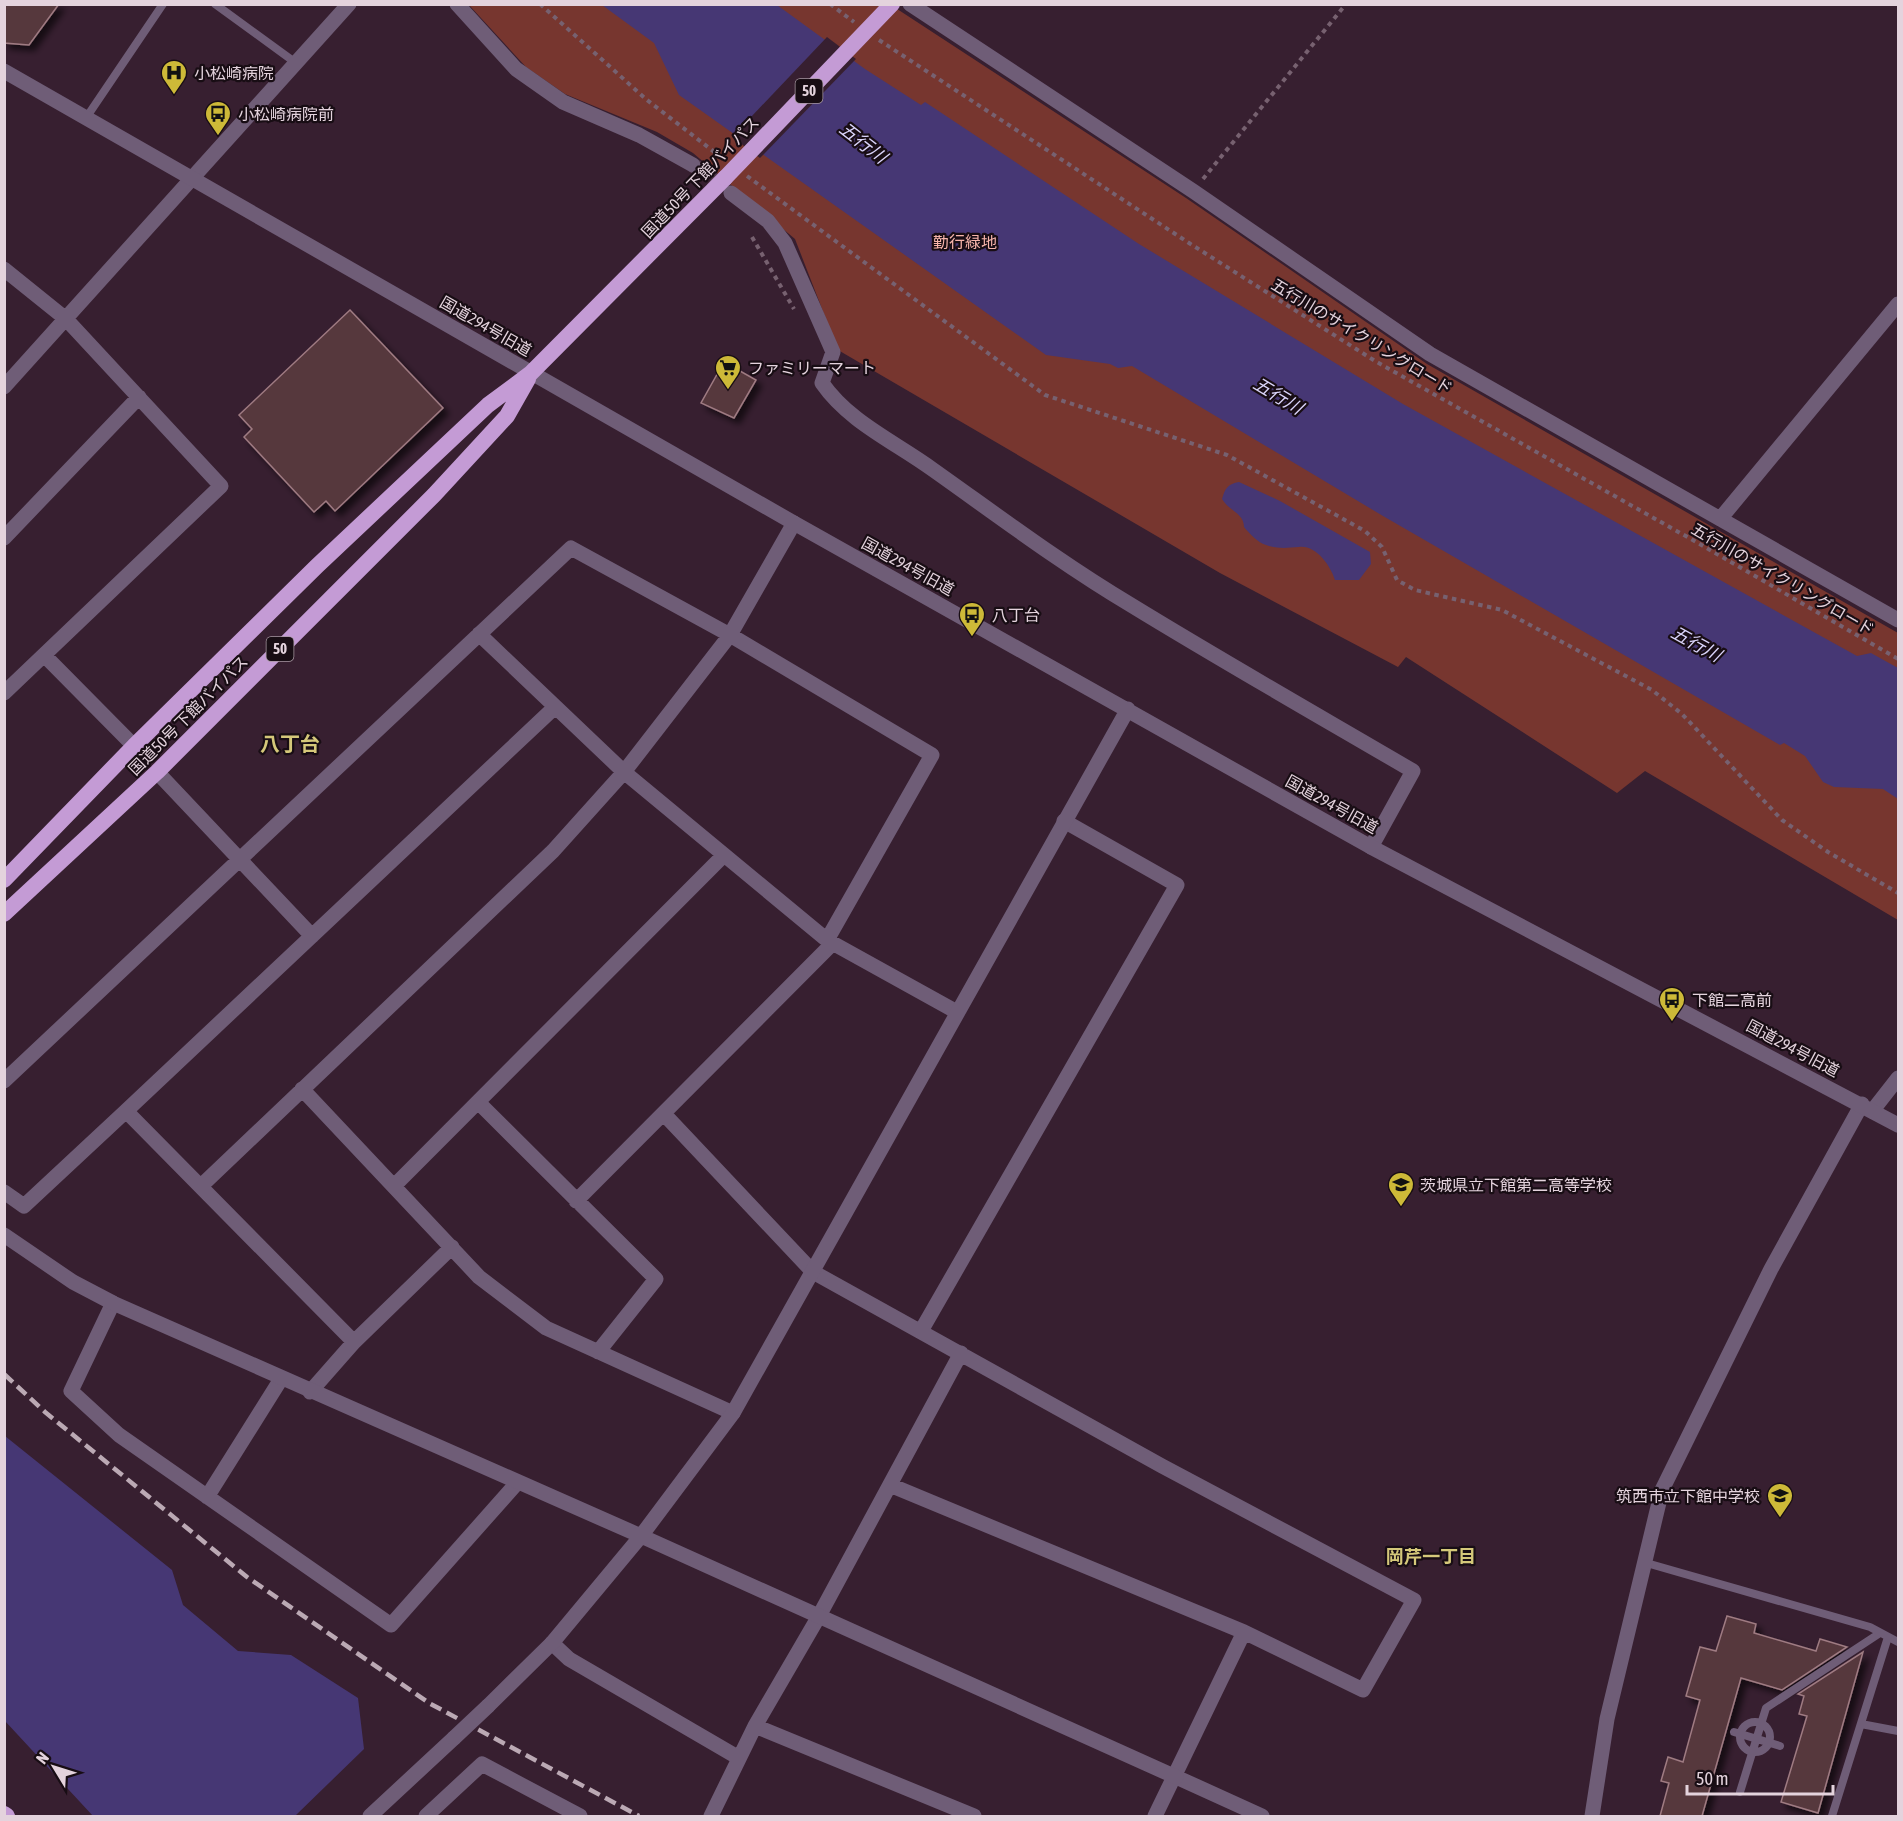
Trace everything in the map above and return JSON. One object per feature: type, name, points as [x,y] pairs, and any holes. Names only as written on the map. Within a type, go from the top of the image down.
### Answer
[{"type":"highway","name":"国道50号 下館バイパス","points":[[4,880],[134,746],[488,405],[531,373],[731,176],[892,4]]},
{"type":"highway","name":"国道50号 下館バイパス","points":[[6,913],[157,772],[434,495],[507,416],[531,373]]},
{"type":"street","points":[[4,387],[349,4]]},
{"type":"street","points":[[457,4],[516,69],[563,102],[639,135],[693,165]]},
{"type":"street","points":[[910,4],[1193,191],[1430,354],[1899,620]]},
{"type":"street","name":"国道294号旧道","points":[[4,71],[193,177],[794,523],[1371,847],[1899,1125]]},
{"type":"street","points":[[731,176],[785,243],[833,352],[822,382],[831,395],[874,432],[903,447],[1020,532],[1129,605],[1413,771],[1371,847]]},
{"type":"street","points":[[4,268],[66,319],[221,486],[6,690]]},
{"type":"street","points":[[1720,519],[1899,303]]},
{"type":"street","points":[[4,538],[139,397]]},
{"type":"street","points":[[201,1186],[553,851],[624,772],[730,636],[794,523]]},
{"type":"street","points":[[4,1082],[571,548],[730,636],[932,755],[830,942],[664,1114],[576,1201]]},
{"type":"street","points":[[479,634],[554,708],[624,772],[830,942],[957,1012]]},
{"type":"street","points":[[44,655],[134,746]]},
{"type":"street","points":[[4,1191],[24,1206],[554,708]]},
{"type":"street","points":[[370,1816],[552,1643],[641,1536],[733,1413],[1128,709]]},
{"type":"street","points":[[157,772],[312,936]]},
{"type":"street","points":[[921,1331],[1177,885],[1064,821]]},
{"type":"street","points":[[394,1185],[479,1103],[723,856]]},
{"type":"street","points":[[1592,1816],[1607,1719],[1662,1490],[1771,1269],[1868,1107],[1899,1078]]},
{"type":"street","points":[[302,1089],[479,1277],[546,1328],[733,1413]]},
{"type":"street","points":[[479,1103],[656,1279],[598,1352]]},
{"type":"street","points":[[126,1111],[354,1342]]},
{"type":"street","points":[[664,1114],[813,1272],[1162,1466],[1414,1600],[1363,1690],[1244,1632],[890,1485]]},
{"type":"street","points":[[4,1235],[73,1282],[113,1303],[310,1392],[641,1536],[1262,1816]]},
{"type":"street","points":[[310,1392],[354,1342],[452,1246]]},
{"type":"street","points":[[113,1303],[71,1391],[119,1435],[391,1625],[517,1483]]},
{"type":"street","points":[[711,1816],[755,1726],[819,1616],[961,1353]]},
{"type":"street","points":[[207,1497],[281,1379]]},
{"type":"street","points":[[1155,1816],[1176,1777],[1244,1632]]},
{"type":"street","points":[[552,1643],[569,1659],[739,1758]]},
{"type":"street","points":[[755,1726],[974,1816]]},
{"type":"street","points":[[426,1816],[482,1764],[580,1816]]},
{"type":"lane","points":[[86,118],[163,4]]},
{"type":"lane","points":[[215,4],[296,63]]},
{"type":"lane","points":[[1643,1562],[1884,1635],[1899,1642]]},
{"type":"lane","points":[[1740,1792],[1766,1708],[1884,1635]]},
{"type":"lane","points":[[1832,1816],[1861,1724],[1884,1635]]},
{"type":"lane","points":[[1738,1733],[1751,1723],[1760,1724],[1768,1730],[1769,1743],[1762,1750],[1753,1752]]},
{"type":"lane","points":[[1861,1724],[1899,1731]]},
{"type":"lane","points":[[1738,1733],[1780,1746]]},
{"type":"lane","points":[[1738,1733],[1742,1743],[1753,1752]]},
{"type":"path","points":[[540,4],[731,176],[1045,395],[1227,455],[1365,531],[1382,547],[1397,580],[1415,590],[1502,610],[1652,690],[1682,714],[1782,820],[1827,852],[1899,893]]},
{"type":"path","points":[[830,4],[860,26]]},
{"type":"path","points":[[1193,191],[1346,4]]},
{"type":"path","name":"五行川のサイクリングロード","points":[[877,39],[1189,243],[1375,361],[1899,659]]},
{"type":"path","points":[[752,237],[798,317]]},
{"type":"green space","name":"勤行緑地","points":[[469,5],[891,5],[1186,198],[1427,364],[1898,633],[1898,920],[1645,771],[1617,793],[1406,657],[1398,667],[1220,573],[838,350],[795,239],[693,153],[657,132],[565,94],[526,67]]},
{"type":"water","name":"五行川","points":[[602,5],[777,5],[865,69],[921,105],[925,102],[1139,244],[1403,404],[1857,656],[1871,653],[1898,668],[1898,799],[1883,789],[1834,787],[1823,782],[1805,756],[1784,743],[1780,745],[1383,516],[1132,366],[1118,368],[1110,364],[1046,355],[679,95],[654,43]]},
{"type":"water","points":[[1239,482],[1280,501],[1370,552],[1371,564],[1359,580],[1335,580],[1326,562],[1311,549],[1274,547],[1260,542],[1244,527],[1242,518],[1222,499],[1228,487]]},
{"type":"water","points":[[5,1436],[172,1570],[183,1605],[238,1651],[291,1655],[358,1698],[364,1749],[295,1816],[93,1816],[5,1721]]},
{"type":"pier","points":[[827,37],[856,59],[760,158],[732,137]]},
{"type":"building","points":[[4,4],[59,4],[29,45],[4,43]]},
{"type":"building","points":[[350,310],[443,408],[335,511],[326,501],[314,512],[244,437],[252,429],[239,415]]},
{"type":"building","name":"ファミリーマート","points":[[724,362],[756,380],[734,418],[701,403]]},
{"type":"building","points":[[1727,1616],[1756,1624],[1754,1633],[1816,1651],[1820,1639],[1847,1647],[1782,1690],[1741,1678],[1702,1816],[1660,1816],[1669,1783],[1661,1781],[1668,1757],[1683,1762],[1700,1700],[1686,1696],[1700,1647],[1716,1651]]},
{"type":"building","points":[[1863,1652],[1818,1813],[1781,1802],[1807,1716],[1799,1714],[1804,1696],[1798,1694]]},
{"type":"tunnel","points":[[693,165],[728,191]]},
{"type":"railway","points":[[4,1374],[45,1412],[247,1577],[429,1703],[639,1816]]},
{"type":"place","name":"小松崎病院","points":[[174,96]]},
{"type":"place","name":"小松崎病院前","points":[[218,137]]},
{"type":"place","name":"ファミリーマート","points":[[728,391]]},
{"type":"place","name":"八丁台","points":[[972,638]]},
{"type":"place","name":"下館二高前","points":[[1672,1023]]},
{"type":"place","name":"茨城県立下館第二高等学校","points":[[1401,1208]]},
{"type":"place","name":"筑西市立下館中学校","points":[[1780,1519]]},
{"type":"district","name":"八丁台","points":[[290,744]]},
{"type":"district","name":"岡芹一丁目","points":[[1431,1557]]}]
